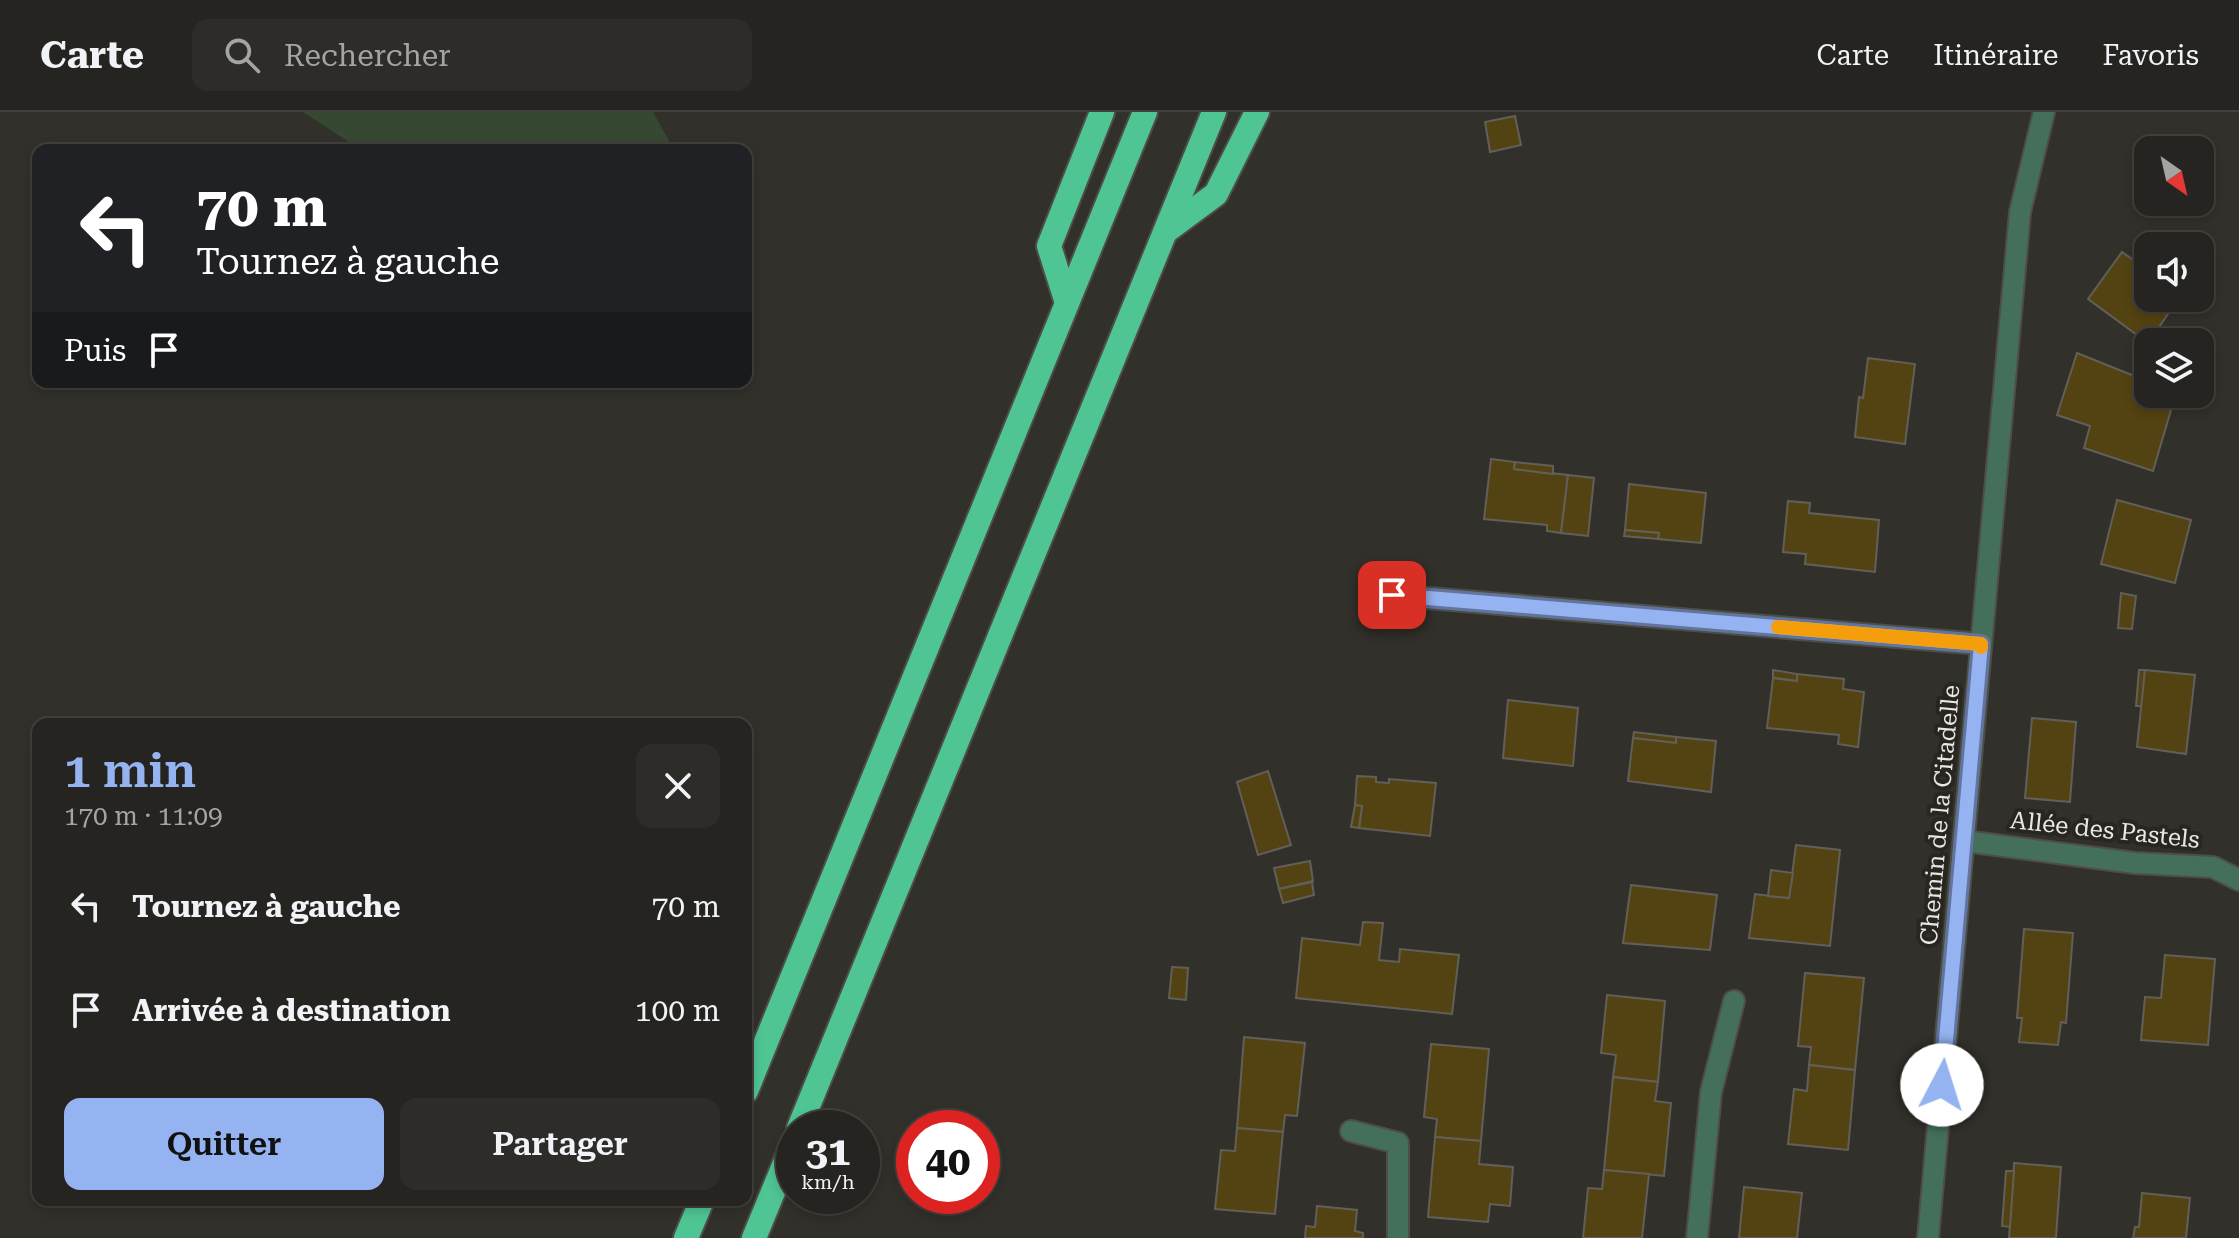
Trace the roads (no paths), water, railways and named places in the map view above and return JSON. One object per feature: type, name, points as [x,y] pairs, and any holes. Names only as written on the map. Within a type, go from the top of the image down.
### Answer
[{"type":"highway","points":[[1067,303],[1049,246],[1102,112]]},
{"type":"highway","points":[[752,1076],[1145,112]]},
{"type":"highway","points":[[806,1110],[1214,112]]},
{"type":"highway","points":[[1165,233],[1216,194],[1257,112]]},
{"type":"highway","points":[[754,1238],[776,1185]]},
{"type":"highway","points":[[686,1238],[699,1206]]},
{"type":"street","name":"Chemin de la Citadelle","points":[[1928,1238],[2020,212],[2044,112]]},
{"type":"street","points":[[1392,595],[1981,644]]},
{"type":"street","name":"Allée des Pastels","points":[[1964,841],[2135,863],[2213,867],[2239,880]]},
{"type":"street","points":[[1697,1238],[1711,1092],[1734,1001]]},
{"type":"street","points":[[1351,1131],[1398,1143],[1398,1238]]}]
